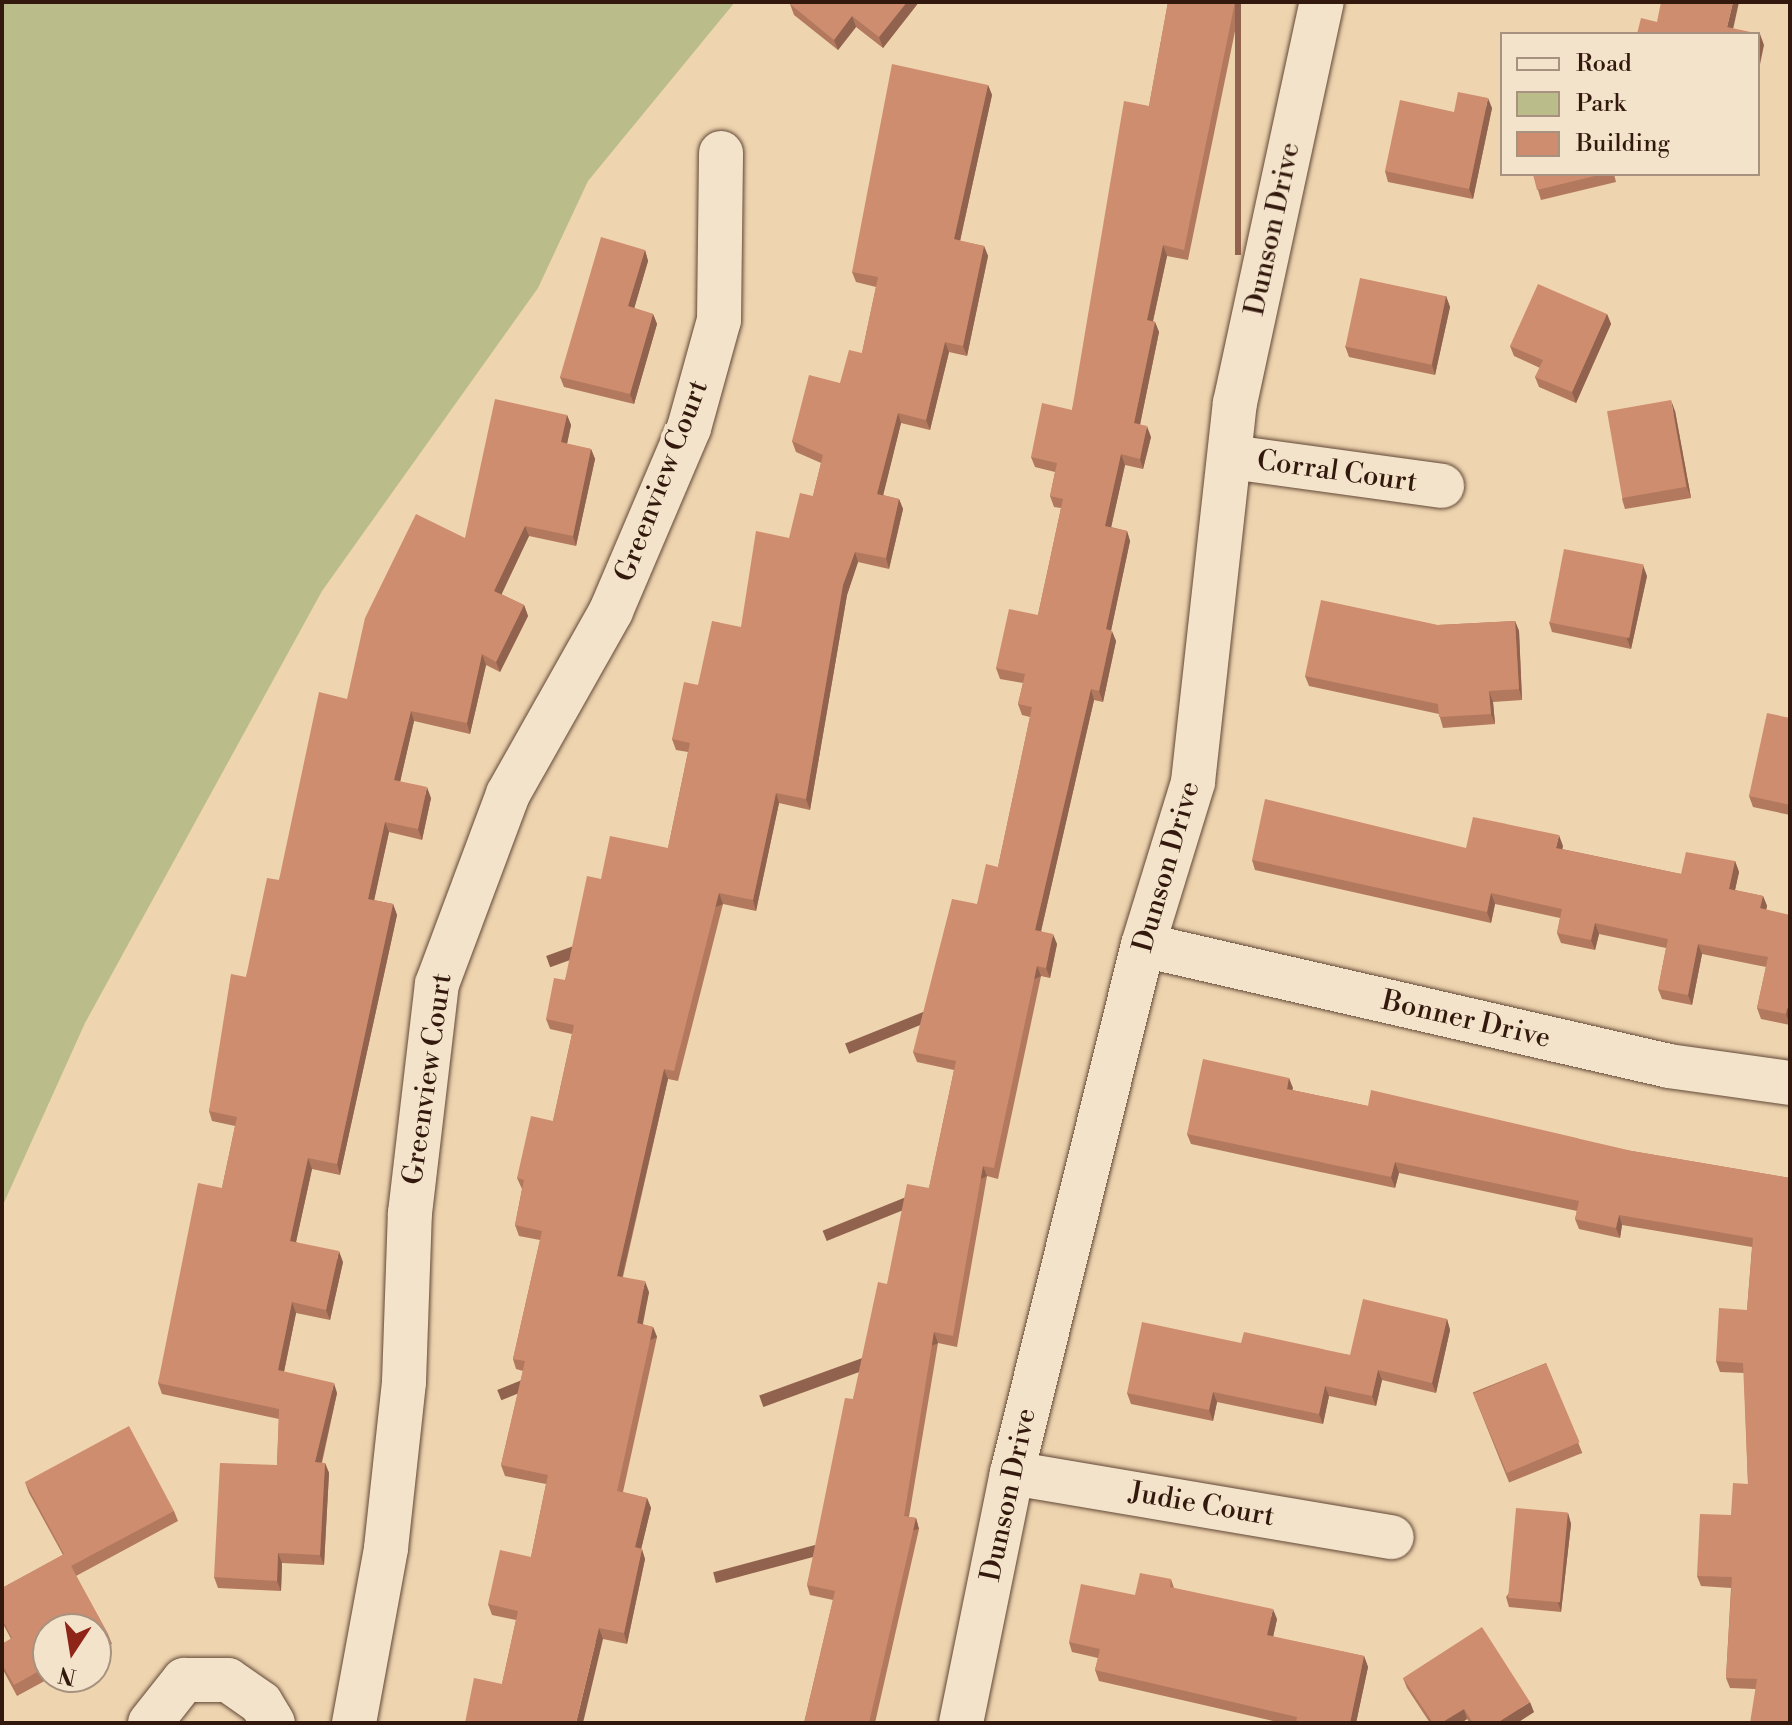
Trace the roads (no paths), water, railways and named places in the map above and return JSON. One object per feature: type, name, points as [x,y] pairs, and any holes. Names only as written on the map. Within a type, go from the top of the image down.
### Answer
[{"type":"street","name":"Dunson Drive","points":[[961,1723],[1012,1473],[1143,945],[1193,782],[1235,403],[1322,2]]},
{"type":"street","name":"Greenview Court","points":[[354,1723],[386,1548],[404,1382],[410,1213],[437,984],[508,794],[611,611],[689,428],[719,320],[721,153]]},
{"type":"street","name":"Corral Court","points":[[1231,457],[1442,486]]},
{"type":"street","name":"Bonner Drive","points":[[1143,945],[1669,1066],[1790,1083]]},
{"type":"street","name":"Judie Court","points":[[1012,1473],[1392,1537]]},
{"type":"street","points":[[150,1723],[184,1680],[228,1680],[261,1703],[273,1723]]}]
